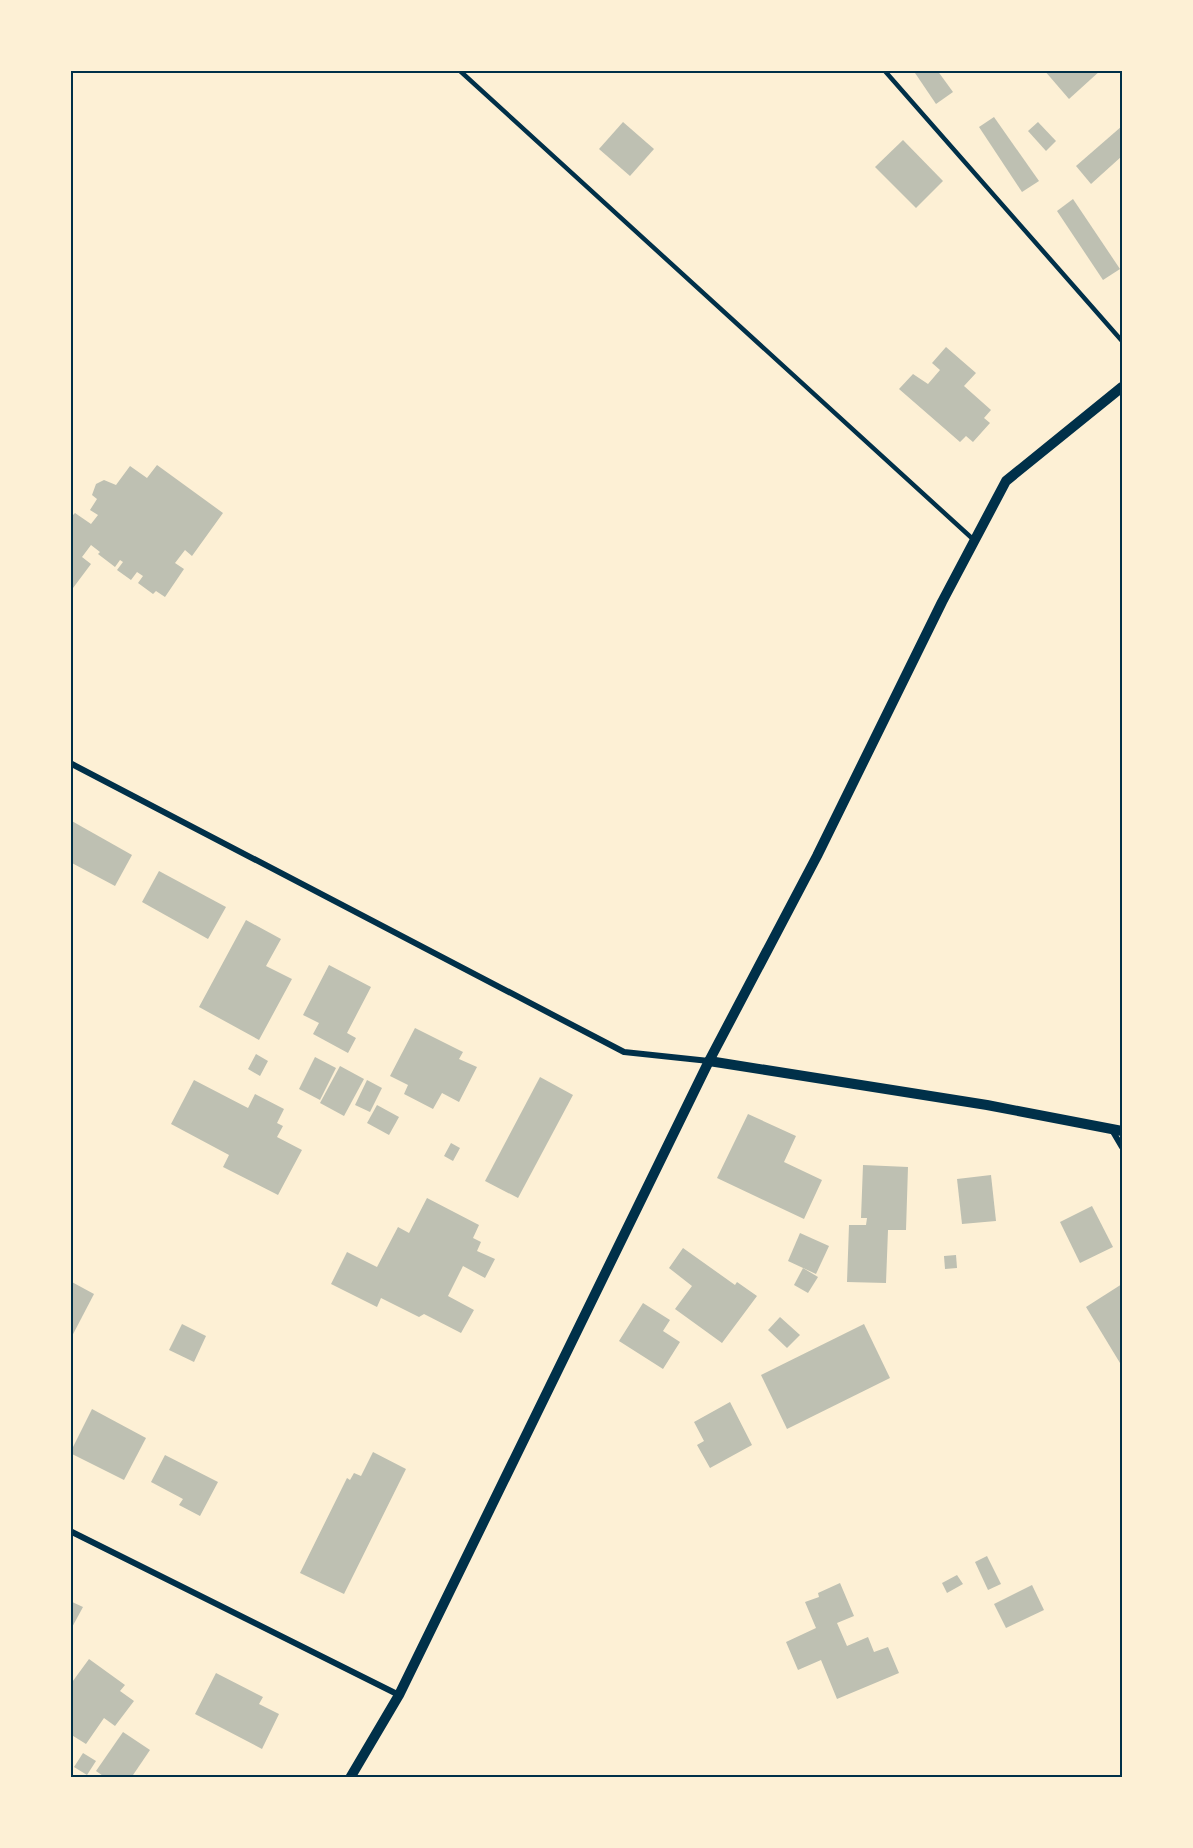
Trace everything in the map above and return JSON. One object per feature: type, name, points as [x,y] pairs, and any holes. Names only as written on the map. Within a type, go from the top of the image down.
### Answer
[{"type":"street","points":[[350,1778],[399,1695],[709,1061],[817,856],[1006,482],[1122,387]]},
{"type":"street","points":[[70,763],[624,1052],[709,1061],[987,1106],[1117,1130],[1122,1147]]},
{"type":"street","points":[[70,1531],[399,1695]]},
{"type":"lane","points":[[459,70],[975,541]]},
{"type":"lane","points":[[884,70],[1122,341]]},
{"type":"building","points":[[913,70],[937,70],[953,92],[936,104]]},
{"type":"building","points":[[1044,70],[1101,70],[1069,99]]},
{"type":"building","points":[[994,117],[1039,181],[1022,192],[979,127]]},
{"type":"building","points":[[623,122],[654,149],[630,176],[599,149]]},
{"type":"building","points":[[1038,122],[1056,141],[1046,151],[1028,131]]},
{"type":"building","points":[[1122,126],[1122,156],[1091,184],[1076,166]]},
{"type":"building","points":[[903,140],[943,181],[916,208],[875,167]]},
{"type":"building","points":[[1073,199],[1120,269],[1103,280],[1057,211]]},
{"type":"building","points":[[946,347],[976,373],[964,386],[991,410],[984,418],[990,423],[973,442],[966,436],[960,442],[899,389],[913,374],[928,384],[940,370],[932,363]]},
{"type":"building","points":[[157,465],[223,513],[192,556],[185,550],[175,563],[184,569],[165,597],[156,591],[153,594],[138,583],[143,576],[137,572],[131,580],[117,570],[123,562],[120,560],[115,567],[98,554],[100,552],[91,545],[82,557],[91,564],[70,592],[70,518],[75,513],[91,524],[98,515],[90,510],[97,499],[92,495],[96,484],[104,480],[116,485],[130,466],[147,478]]},
{"type":"building","points":[[70,820],[132,855],[115,886],[70,862]]},
{"type":"building","points":[[159,871],[226,907],[208,939],[142,902]]},
{"type":"building","points":[[246,920],[281,939],[266,966],[292,979],[259,1040],[199,1007]]},
{"type":"building","points":[[329,965],[371,987],[347,1033],[356,1038],[348,1053],[313,1034],[319,1023],[303,1015]]},
{"type":"building","points":[[415,1028],[463,1052],[459,1059],[477,1067],[459,1102],[442,1093],[433,1109],[404,1094],[408,1085],[390,1076]]},
{"type":"building","points":[[256,1054],[268,1061],[260,1076],[248,1069]]},
{"type":"building","points":[[315,1057],[336,1068],[320,1100],[299,1089]]},
{"type":"building","points":[[340,1066],[364,1079],[344,1116],[320,1103]]},
{"type":"building","points":[[540,1077],[573,1095],[518,1198],[485,1181]]},
{"type":"building","points":[[194,1080],[248,1108],[255,1094],[284,1109],[277,1123],[283,1126],[277,1137],[302,1150],[278,1195],[223,1167],[229,1155],[171,1124]]},
{"type":"building","points":[[367,1080],[382,1088],[370,1112],[355,1105]]},
{"type":"building","points":[[377,1105],[399,1117],[389,1135],[367,1123]]},
{"type":"building","points":[[748,1114],[796,1136],[784,1162],[822,1180],[804,1219],[717,1178]]},
{"type":"building","points":[[451,1143],[460,1148],[453,1161],[444,1156]]},
{"type":"building","points":[[863,1165],[908,1167],[906,1230],[888,1230],[886,1283],[847,1282],[849,1225],[866,1225],[867,1218],[861,1218]]},
{"type":"building","points":[[991,1175],[996,1221],[962,1224],[957,1179]]},
{"type":"building","points":[[427,1198],[479,1225],[473,1238],[481,1242],[477,1251],[495,1259],[485,1278],[463,1266],[448,1296],[474,1310],[461,1333],[424,1314],[419,1317],[381,1298],[377,1307],[331,1284],[347,1252],[377,1267],[398,1227],[409,1233]]},
{"type":"building","points":[[1092,1206],[1113,1247],[1080,1263],[1060,1222]]},
{"type":"building","points":[[800,1233],[829,1246],[816,1274],[788,1261]]},
{"type":"building","points":[[683,1248],[735,1285],[737,1282],[757,1296],[722,1343],[675,1309],[692,1286],[669,1268]]},
{"type":"building","points":[[956,1255],[957,1268],[945,1269],[944,1256]]},
{"type":"building","points":[[803,1268],[818,1277],[808,1293],[794,1285]]},
{"type":"building","points":[[70,1281],[94,1294],[70,1340]]},
{"type":"building","points":[[1122,1284],[1122,1361],[1120,1363],[1086,1307]]},
{"type":"building","points":[[643,1303],[670,1320],[663,1331],[680,1342],[663,1369],[619,1341]]},
{"type":"building","points":[[780,1317],[800,1335],[787,1348],[768,1330]]},
{"type":"building","points":[[182,1324],[206,1336],[194,1362],[169,1350]]},
{"type":"building","points":[[864,1324],[890,1378],[787,1429],[761,1375]]},
{"type":"building","points":[[730,1402],[752,1445],[710,1468],[697,1445],[704,1441],[694,1422]]},
{"type":"building","points":[[92,1409],[146,1438],[124,1480],[70,1453]]},
{"type":"building","points":[[373,1452],[406,1469],[344,1594],[300,1573],[347,1478],[350,1480],[354,1473],[361,1476]]},
{"type":"building","points":[[165,1455],[218,1482],[200,1516],[179,1505],[183,1499],[151,1482]]},
{"type":"building","points":[[987,1556],[1001,1584],[988,1590],[975,1562]]},
{"type":"building","points":[[957,1575],[963,1584],[947,1593],[942,1583]]},
{"type":"building","points":[[840,1583],[854,1616],[837,1623],[847,1646],[868,1637],[874,1652],[888,1647],[899,1673],[837,1699],[821,1660],[798,1670],[786,1642],[816,1628],[805,1602],[819,1597],[818,1593]]},
{"type":"building","points":[[1032,1585],[1044,1610],[1006,1628],[994,1604]]},
{"type":"building","points":[[70,1601],[83,1607],[70,1631]]},
{"type":"building","points":[[89,1659],[125,1685],[120,1691],[134,1701],[115,1726],[104,1718],[86,1744],[70,1734],[70,1685]]},
{"type":"building","points":[[216,1673],[263,1697],[259,1704],[279,1714],[262,1749],[195,1714]]},
{"type":"building","points":[[123,1732],[150,1750],[131,1778],[106,1778],[96,1771]]},
{"type":"building","points":[[83,1753],[96,1761],[87,1775],[74,1767]]}]
